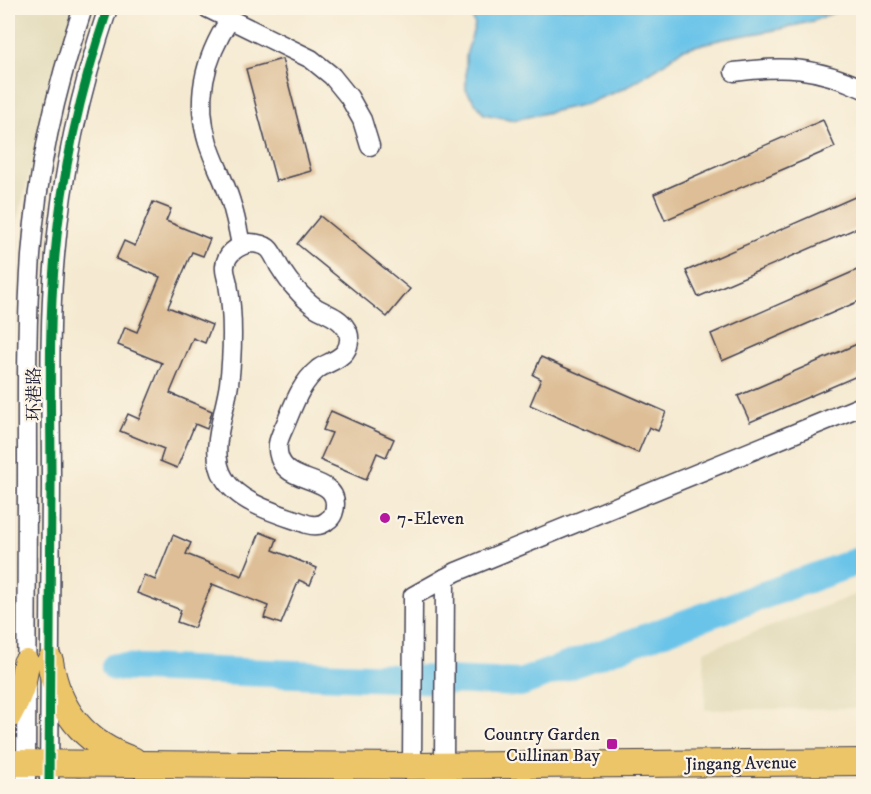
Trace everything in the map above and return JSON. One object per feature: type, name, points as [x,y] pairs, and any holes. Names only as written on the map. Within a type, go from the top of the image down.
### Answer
[{"type":"highway","points":[[8,716],[38,651]]},
{"type":"highway","points":[[38,651],[53,677],[57,692],[73,720],[84,732],[94,741],[120,756],[141,762],[163,764]]},
{"type":"highway","name":"Jingang Avenue","points":[[32,773],[163,764],[412,766],[864,762]]},
{"type":"street","name":"环港路","points":[[38,651],[28,355],[31,253],[51,119],[83,8]]},
{"type":"street","name":"环港路","points":[[32,773],[55,255],[66,167],[75,124],[85,81],[108,8]]},
{"type":"street","points":[[207,8],[311,59],[332,76],[349,97],[362,120],[370,146]]},
{"type":"street","points":[[230,19],[220,34],[206,69],[202,106],[208,143],[230,199],[241,245]]},
{"type":"street","points":[[734,72],[762,68],[790,68],[817,72],[864,88]]},
{"type":"street","points":[[259,243],[267,247],[274,253],[285,275],[302,296],[313,306],[339,320],[346,327],[349,336],[344,354],[319,368],[301,389],[278,441],[280,460],[285,468],[293,474],[322,485],[333,495],[335,509],[332,516],[321,525],[307,524],[248,501],[230,487],[219,467],[217,444],[229,383],[232,333],[225,265],[228,256],[241,245],[259,243]]},
{"type":"street","points":[[412,766],[413,596],[456,572],[864,405]]},
{"type":"street","points":[[444,765],[445,578]]},
{"type":"shaded area","points":[[8,8],[74,8],[10,248],[8,248]]},
{"type":"shaded area","points":[[863,592],[863,708],[705,710],[704,651]]},
{"type":"water","points":[[469,8],[845,8],[813,21],[683,49],[625,88],[586,104],[514,120],[484,114],[466,90],[466,55],[475,25]]},
{"type":"building","points":[[282,59],[311,171],[276,181],[246,69]]},
{"type":"building","points":[[823,120],[835,147],[665,220],[654,194]]},
{"type":"building","points":[[864,193],[864,225],[698,297],[686,271]]},
{"type":"building","points":[[153,202],[171,209],[166,221],[210,239],[203,256],[192,252],[168,307],[212,325],[205,343],[193,338],[170,393],[212,411],[207,429],[195,424],[177,468],[160,461],[164,449],[120,431],[128,414],[139,419],[162,363],[118,345],[125,327],[137,332],[160,277],[116,259],[124,241],[135,246]]},
{"type":"building","points":[[320,216],[410,289],[387,317],[297,244]]},
{"type":"building","points":[[864,267],[864,299],[722,361],[711,334]]},
{"type":"building","points":[[864,341],[864,373],[750,422],[738,396]]},
{"type":"building","points":[[541,357],[666,412],[658,431],[649,427],[638,453],[530,405],[541,379],[533,375]]},
{"type":"building","points":[[331,411],[394,439],[386,457],[377,453],[366,480],[320,460],[332,433],[323,430]]},
{"type":"building","points":[[260,532],[277,539],[273,550],[317,568],[310,585],[299,580],[281,624],[264,618],[268,606],[212,584],[194,628],[177,622],[181,610],[137,593],[144,575],[155,580],[173,535],[191,543],[186,554],[242,576]]},
{"type":"waterway","points":[[115,667],[520,683],[864,559]]},
{"type":"cycle path","points":[[49,786],[50,369],[53,283],[62,192],[74,130],[89,69],[108,8]]},
{"type":"place","name":"7-Eleven","points":[[385,518]]},
{"type":"place","name":"Country Garden Cullinan Bay","points":[[612,744]]}]
